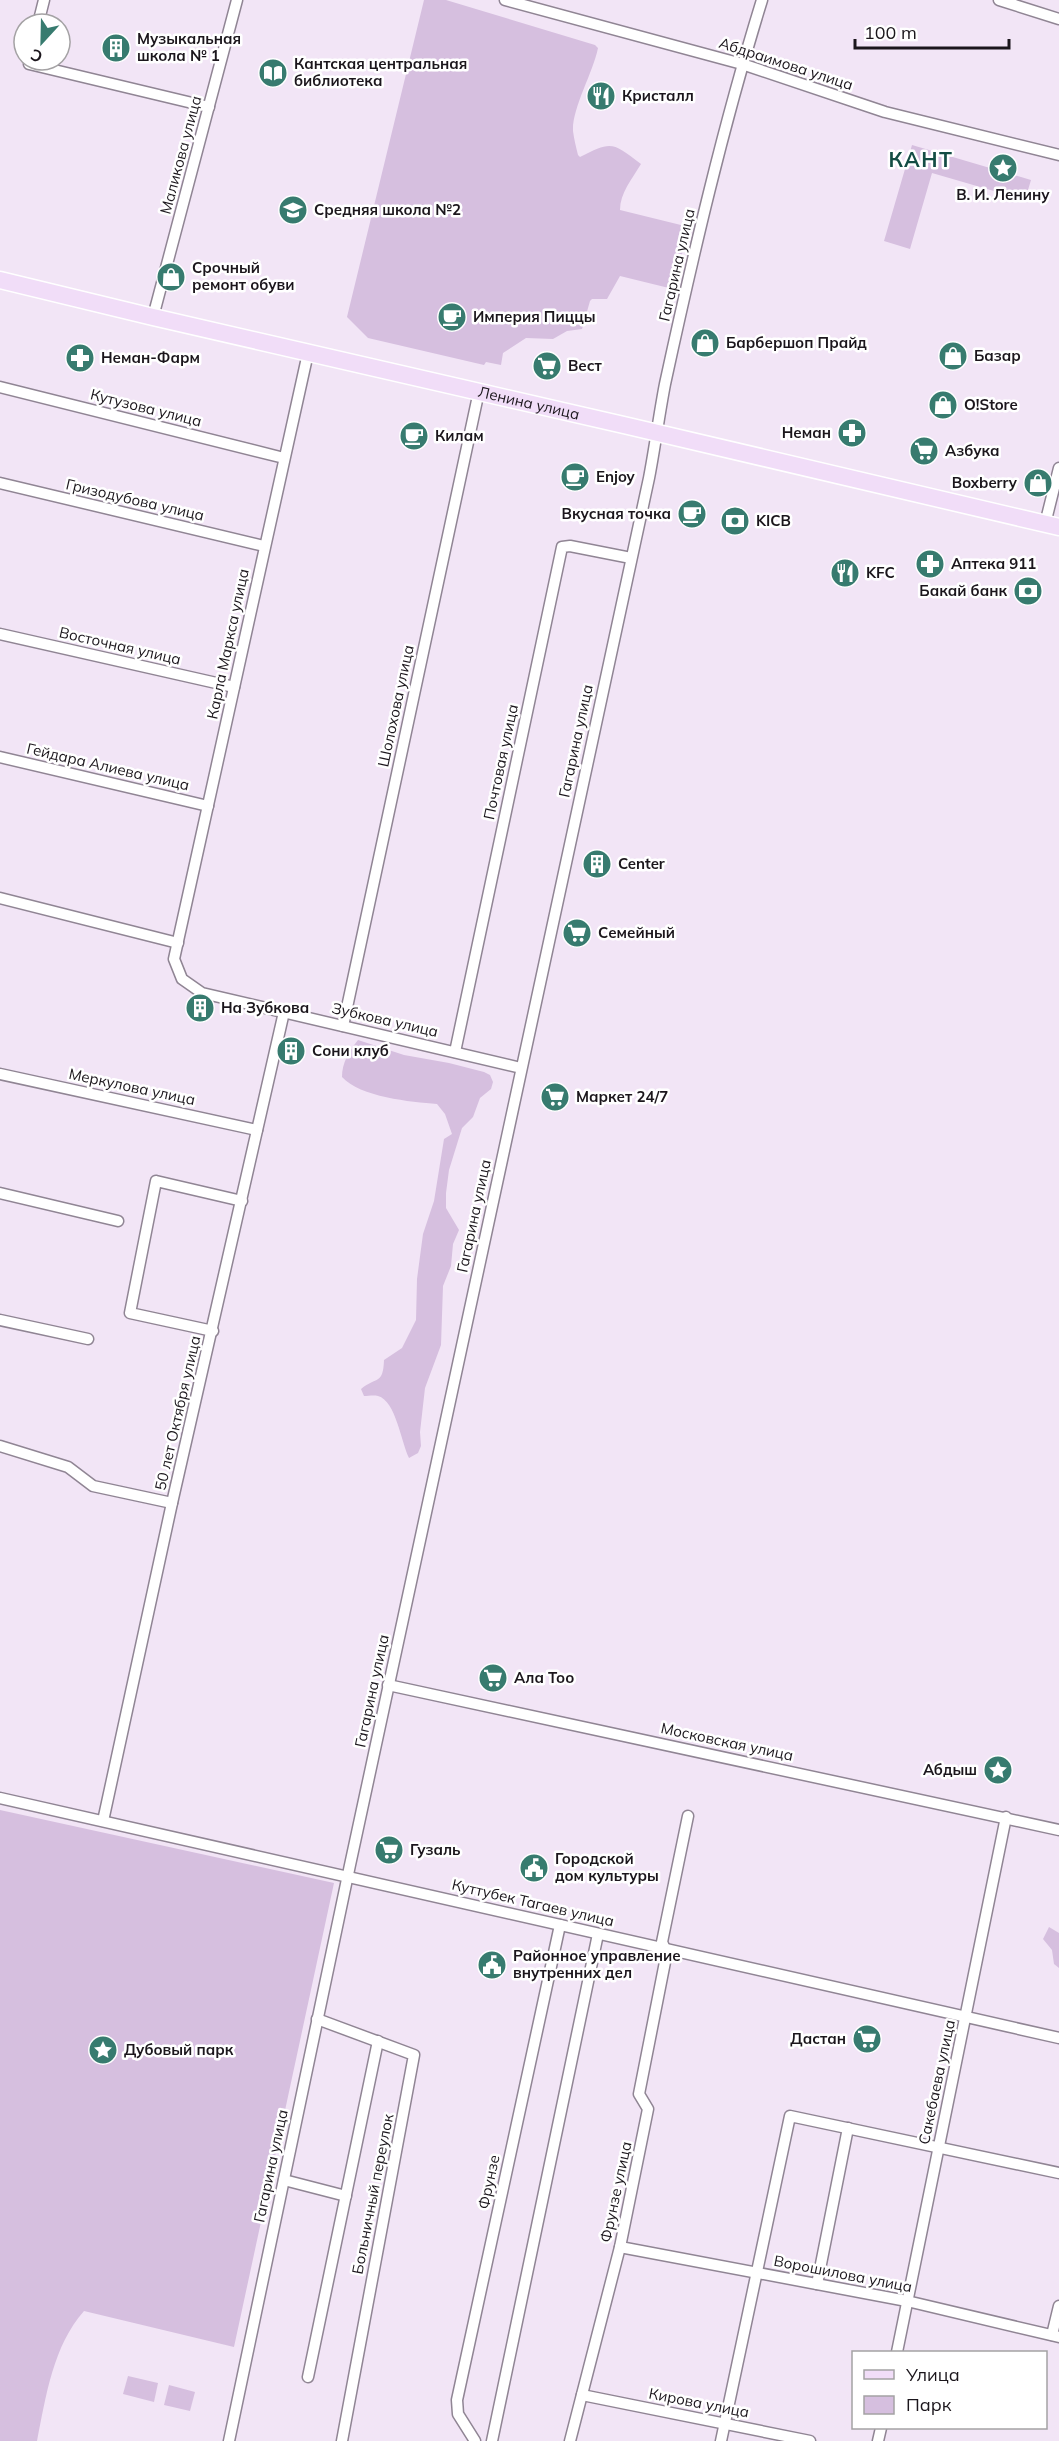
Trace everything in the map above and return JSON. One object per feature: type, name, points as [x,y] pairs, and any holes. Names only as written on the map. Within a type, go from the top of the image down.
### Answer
[{"type":"main road","name":"Ленина улица","points":[[0,280],[658,432],[1052,526]]},
{"type":"street","name":"Маликова улица","points":[[153,317],[237,0]]},
{"type":"street","name":"Абдраимова улица","points":[[505,0],[742,64],[885,111],[1059,155]]},
{"type":"street","name":"Гагарина улица","points":[[229,2441],[347,1877],[658,432],[665,384],[699,235],[742,64],[762,0]]},
{"type":"street","points":[[999,0],[1059,19]]},
{"type":"street","points":[[62,72],[209,107]]},
{"type":"street","name":"Карла Маркса улица","points":[[178,943],[308,352]]},
{"type":"street","name":"Кутузова улица","points":[[0,387],[284,458]]},
{"type":"street","name":"Шолохова улица","points":[[343,1026],[478,392]]},
{"type":"street","points":[[1052,526],[1059,468]]},
{"type":"street","name":"Гризодубова улица","points":[[0,483],[264,546]]},
{"type":"street","name":"Почтовая улица","points":[[455,1052],[562,547],[570,546],[631,558]]},
{"type":"street","name":"Восточная улица","points":[[0,634],[234,687]]},
{"type":"street","name":"Гейдара Алиева улица","points":[[0,757],[208,806]]},
{"type":"street","points":[[0,898],[178,943]]},
{"type":"street","name":"Зубкова улица","points":[[178,943],[174,959],[182,979],[202,993],[521,1068]]},
{"type":"street","name":"50 лет Октября улица","points":[[102,1821],[284,1012]]},
{"type":"street","name":"Меркулова улица","points":[[0,1074],[257,1130]]},
{"type":"street","points":[[213,1331],[130,1313],[156,1181],[242,1201]]},
{"type":"street","points":[[0,1193],[118,1221]]},
{"type":"street","points":[[0,1320],[88,1339]]},
{"type":"street","points":[[0,1446],[69,1467],[93,1486],[172,1503]]},
{"type":"street","name":"Московская улица","points":[[388,1685],[1059,1830]]},
{"type":"street","name":"Куттубек Тагаев улица","points":[[0,1798],[1059,2038]]},
{"type":"street","name":"Фрунзе улица","points":[[570,2441],[620,2247],[648,2109],[639,2094],[665,1962],[665,1949],[662,1942],[688,1816]]},
{"type":"street","name":"Сакебаева улица","points":[[897,2351],[1006,1817]]},
{"type":"street","name":"Фрунзе","points":[[475,2441],[458,2414],[457,2400],[560,1925]]},
{"type":"street","points":[[492,2441],[598,1934]]},
{"type":"street","name":"Больничный переулок","points":[[317,2019],[414,2055],[342,2441]]},
{"type":"street","points":[[308,2377],[378,2041]]},
{"type":"street","points":[[721,2441],[790,2116],[1059,2173]]},
{"type":"street","points":[[817,2284],[848,2128]]},
{"type":"street","points":[[284,2180],[345,2196]]},
{"type":"street","name":"Ворошилова улица","points":[[620,2247],[907,2301],[1056,2336]]},
{"type":"street","points":[[1056,2336],[1059,2306]]},
{"type":"street","name":"Кирова улица","points":[[582,2395],[810,2441]]},
{"type":"green space","points":[[424,0],[446,0],[595,45],[598,48],[574,122],[573,131],[578,155],[580,157],[606,146],[624,151],[641,164],[624,192],[620,210],[689,227],[673,289],[620,276],[607,299],[590,301],[582,329],[567,331],[553,339],[526,338],[503,353],[501,365],[486,362],[484,365],[368,338],[347,317]]},
{"type":"green space","points":[[912,145],[1031,180],[1025,200],[932,173],[910,249],[884,241]]},
{"type":"green space","points":[[358,1040],[404,1055],[484,1072],[490,1075],[493,1082],[491,1089],[480,1098],[473,1117],[462,1128],[449,1170],[446,1208],[459,1230],[453,1244],[451,1266],[443,1286],[441,1345],[425,1388],[420,1432],[421,1446],[418,1453],[409,1458],[389,1406],[384,1399],[378,1396],[364,1396],[361,1389],[381,1377],[384,1360],[402,1348],[416,1320],[417,1279],[423,1234],[434,1201],[444,1139],[452,1134],[445,1114],[437,1104],[373,1094],[350,1084],[342,1077],[347,1057]]},
{"type":"green space","points":[[0,1810],[334,1883],[234,2347],[84,2311],[65,2340],[52,2372],[37,2441],[0,2441]]},
{"type":"green space","points":[[1049,1927],[1059,1933],[1059,1968],[1054,1964],[1052,1950],[1043,1939]]},
{"type":"green space","points":[[128,2376],[158,2383],[154,2402],[123,2394]]},
{"type":"green space","points":[[169,2385],[195,2392],[190,2411],[164,2405]]},
{"type":"place","name":"Музыкальная школа № 1","points":[[116,48]]},
{"type":"place","name":"Кантская центральная библиотека","points":[[273,73]]},
{"type":"place","name":"Кристалл","points":[[601,96]]},
{"type":"place","name":"В. И. Ленину","points":[[1003,168]]},
{"type":"place","name":"Средняя школа №2","points":[[293,210]]},
{"type":"place","name":"Срочный ремонт обуви","points":[[171,277]]},
{"type":"place","name":"Империя Пиццы","points":[[452,317]]},
{"type":"place","name":"Барбершоп Прайд","points":[[705,343]]},
{"type":"place","name":"Базар","points":[[953,356]]},
{"type":"place","name":"Неман-Фарм","points":[[80,358]]},
{"type":"place","name":"Вест","points":[[547,366]]},
{"type":"place","name":"O!Store","points":[[943,405]]},
{"type":"place","name":"Неман","points":[[852,433]]},
{"type":"place","name":"Килам","points":[[414,436]]},
{"type":"place","name":"Азбука","points":[[924,451]]},
{"type":"place","name":"Enjoy","points":[[575,477]]},
{"type":"place","name":"Boxberry","points":[[1038,483]]},
{"type":"place","name":"Вкусная точка","points":[[692,514]]},
{"type":"place","name":"KICB","points":[[735,521]]},
{"type":"place","name":"Аптека 911","points":[[930,564]]},
{"type":"place","name":"KFC","points":[[845,573]]},
{"type":"place","name":"Бакай банк","points":[[1028,591]]},
{"type":"place","name":"Center","points":[[597,864]]},
{"type":"place","name":"Семейный","points":[[577,933]]},
{"type":"place","name":"На Зубкова","points":[[200,1008]]},
{"type":"place","name":"Сони клуб","points":[[291,1051]]},
{"type":"place","name":"Маркет 24/7","points":[[555,1097]]},
{"type":"place","name":"Ала Тоо","points":[[493,1678]]},
{"type":"place","name":"Абдыш","points":[[998,1770]]},
{"type":"place","name":"Гузаль","points":[[389,1850]]},
{"type":"place","name":"Городской дом культуры","points":[[534,1868]]},
{"type":"place","name":"Районное управление внутренних дел","points":[[492,1965]]},
{"type":"place","name":"Дастан","points":[[867,2039]]},
{"type":"place","name":"Дубовый парк","points":[[103,2050]]},
{"type":"district","name":"КАНТ","points":[[921,160]]}]
